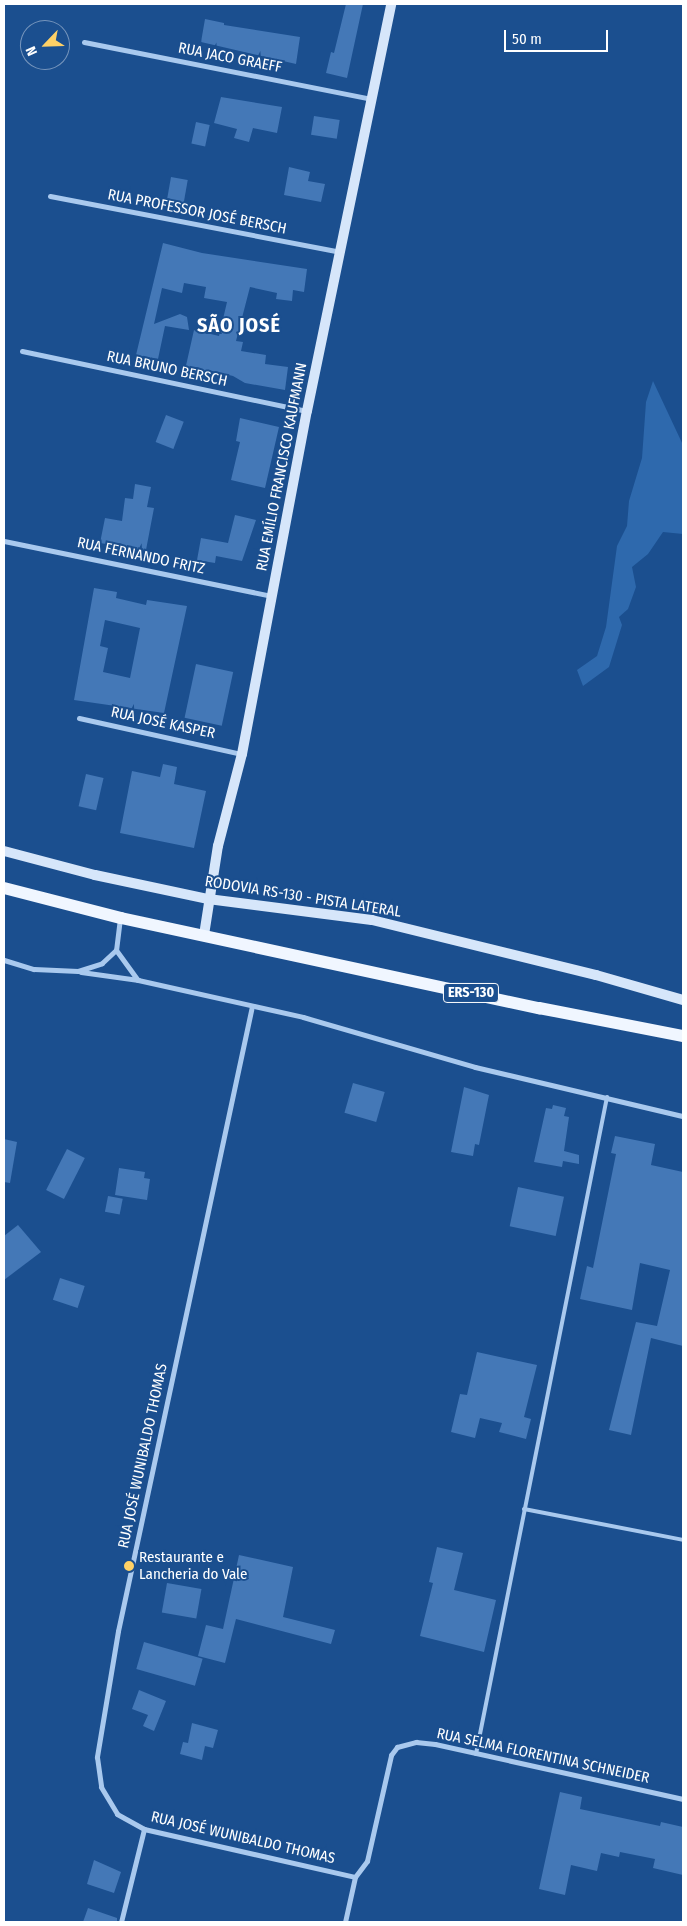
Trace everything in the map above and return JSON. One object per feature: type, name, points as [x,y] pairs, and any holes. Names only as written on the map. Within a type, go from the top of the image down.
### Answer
[{"type":"main road","name":"ERS-130","points":[[4,888],[120,918],[539,1008],[683,1036]]},
{"type":"street","name":"RUA EMÍLIO FRANCISCO KAUFMANN","points":[[204,935],[208,899],[242,754],[307,411],[391,4]]},
{"type":"street","name":"RUA JACO GRAEFF","points":[[84,42],[372,99]]},
{"type":"street","name":"RUA PROFESSOR JOSÉ BERSCH","points":[[50,196],[340,252]]},
{"type":"street","name":"RUA BRUNO BERSCH","points":[[22,351],[307,411]]},
{"type":"street","name":"RUA FERNANDO FRITZ","points":[[4,541],[272,596]]},
{"type":"street","name":"RUA JOSÉ KASPER","points":[[80,718],[242,754]]},
{"type":"street","name":"RODOVIA RS-130 - PISTA LATERAL","points":[[4,851],[95,875],[208,899],[372,920],[596,974],[683,1000]]},
{"type":"street","points":[[78,972],[102,963],[116,950],[120,918]]},
{"type":"street","points":[[116,950],[138,980]]},
{"type":"street","points":[[4,960],[34,970],[78,972],[138,980],[302,1017],[475,1067],[607,1096],[683,1116]]},
{"type":"street","name":"RUA JOSÉ WUNIBALDO THOMAS","points":[[252,1006],[118,1632],[97,1757],[101,1787],[117,1814],[144,1829],[355,1877]]},
{"type":"street","name":"RUA SELMA FLORENTINA SCHNEIDER","points":[[355,1877],[367,1861],[391,1755],[397,1747],[426,1743],[683,1799]]},
{"type":"street","points":[[121,1922],[144,1829]]},
{"type":"street","points":[[345,1922],[355,1877]]},
{"type":"lane","points":[[476,1754],[607,1096]]},
{"type":"lane","points":[[524,1509],[683,1540]]},
{"type":"shaded area","points":[[653,381],[683,445],[683,534],[663,532],[648,554],[632,567],[636,587],[628,609],[619,617],[622,625],[609,667],[583,686],[577,670],[597,656],[606,627],[617,546],[627,526],[629,501],[642,458],[646,402]]},
{"type":"building","points":[[346,4],[363,4],[347,78],[326,73],[331,52],[334,53]]},
{"type":"building","points":[[205,19],[224,23],[224,25],[300,37],[296,64],[201,42]]},
{"type":"building","points":[[221,97],[282,107],[277,133],[253,128],[249,142],[234,138],[237,129],[214,123]]},
{"type":"building","points":[[314,116],[340,120],[337,139],[311,135]]},
{"type":"building","points":[[196,122],[210,125],[205,146],[191,144]]},
{"type":"building","points":[[289,167],[310,172],[308,181],[325,184],[321,202],[284,195]]},
{"type":"building","points":[[171,177],[188,180],[183,206],[166,203]]},
{"type":"building","points":[[163,243],[202,253],[307,269],[304,292],[293,290],[292,301],[276,299],[277,293],[250,287],[236,341],[243,342],[241,351],[266,355],[265,364],[288,367],[285,390],[245,383],[233,376],[208,370],[206,375],[185,370],[194,330],[219,336],[227,302],[204,298],[206,287],[184,283],[182,293],[162,288],[154,324],[180,314],[187,317],[189,330],[165,326],[158,359],[136,355]]},
{"type":"building","points":[[166,415],[184,422],[173,449],[156,442]]},
{"type":"building","points":[[240,418],[279,427],[265,488],[231,480],[240,442],[236,441]]},
{"type":"building","points":[[135,484],[151,487],[147,507],[154,508],[146,550],[100,543],[105,518],[122,521],[125,498],[133,499]]},
{"type":"building","points":[[235,515],[256,520],[242,561],[216,556],[215,563],[197,560],[201,538],[228,543]]},
{"type":"building","points":[[94,588],[117,592],[116,598],[146,605],[147,600],[187,606],[164,713],[74,700]],"holes":[[[105,620],[140,628],[130,678],[103,672],[108,648],[100,646]]]},
{"type":"building","points":[[196,664],[233,672],[222,726],[185,718]]},
{"type":"building","points":[[163,764],[177,767],[174,784],[206,791],[194,848],[120,833],[132,771],[160,777]]},
{"type":"building","points":[[86,774],[104,778],[96,810],[79,806]]},
{"type":"building","points":[[353,1083],[385,1092],[376,1122],[344,1113]]},
{"type":"building","points":[[464,1087],[489,1095],[479,1145],[475,1144],[473,1156],[451,1152]]},
{"type":"building","points":[[553,1105],[566,1108],[564,1116],[569,1117],[564,1151],[579,1155],[579,1164],[563,1161],[562,1167],[534,1162],[546,1108],[552,1109]]},
{"type":"building","points":[[615,1136],[655,1144],[651,1165],[683,1172],[683,1346],[651,1338],[631,1435],[609,1430],[636,1322],[657,1326],[670,1270],[640,1263],[632,1310],[580,1299],[587,1266],[593,1268],[616,1154],[611,1153]]},
{"type":"building","points":[[4,1139],[17,1142],[10,1183],[4,1182]]},
{"type":"building","points":[[67,1149],[85,1158],[64,1199],[46,1190]]},
{"type":"building","points":[[119,1168],[145,1172],[144,1178],[150,1179],[147,1200],[115,1195]]},
{"type":"building","points":[[518,1187],[564,1197],[556,1236],[510,1226]]},
{"type":"building","points":[[108,1196],[123,1199],[120,1215],[105,1212]]},
{"type":"building","points":[[18,1225],[41,1252],[4,1280],[4,1236]]},
{"type":"building","points":[[60,1278],[85,1286],[78,1308],[53,1300]]},
{"type":"building","points":[[477,1352],[537,1365],[524,1417],[531,1419],[526,1439],[499,1432],[502,1423],[480,1418],[475,1438],[451,1432],[460,1394],[467,1395]]},
{"type":"building","points":[[437,1547],[463,1553],[454,1590],[496,1600],[484,1652],[420,1636],[433,1583],[429,1582]]},
{"type":"building","points":[[239,1555],[293,1567],[283,1617],[335,1630],[331,1644],[236,1619],[225,1663],[198,1656],[206,1625],[223,1629]]},
{"type":"building","points":[[167,1583],[201,1589],[196,1619],[162,1613]]},
{"type":"building","points":[[144,1642],[203,1659],[195,1686],[136,1669]]},
{"type":"building","points":[[139,1690],[166,1701],[154,1731],[143,1726],[148,1715],[132,1709]]},
{"type":"building","points":[[192,1723],[218,1730],[213,1748],[205,1746],[202,1760],[180,1754],[183,1742],[188,1743]]},
{"type":"building","points":[[560,1792],[582,1797],[580,1809],[660,1826],[661,1822],[683,1827],[683,1875],[653,1868],[655,1859],[620,1852],[619,1857],[601,1853],[597,1871],[571,1865],[565,1895],[539,1889]]},
{"type":"building","points":[[94,1860],[121,1872],[114,1893],[87,1884]]},
{"type":"building","points":[[88,1908],[117,1918],[117,1922],[83,1922]]},
{"type":"place","name":"Restaurante e Lancheria do Vale","points":[[129,1566]]},
{"type":"district","name":"SÃO JOSÉ","points":[[239,325]]}]
